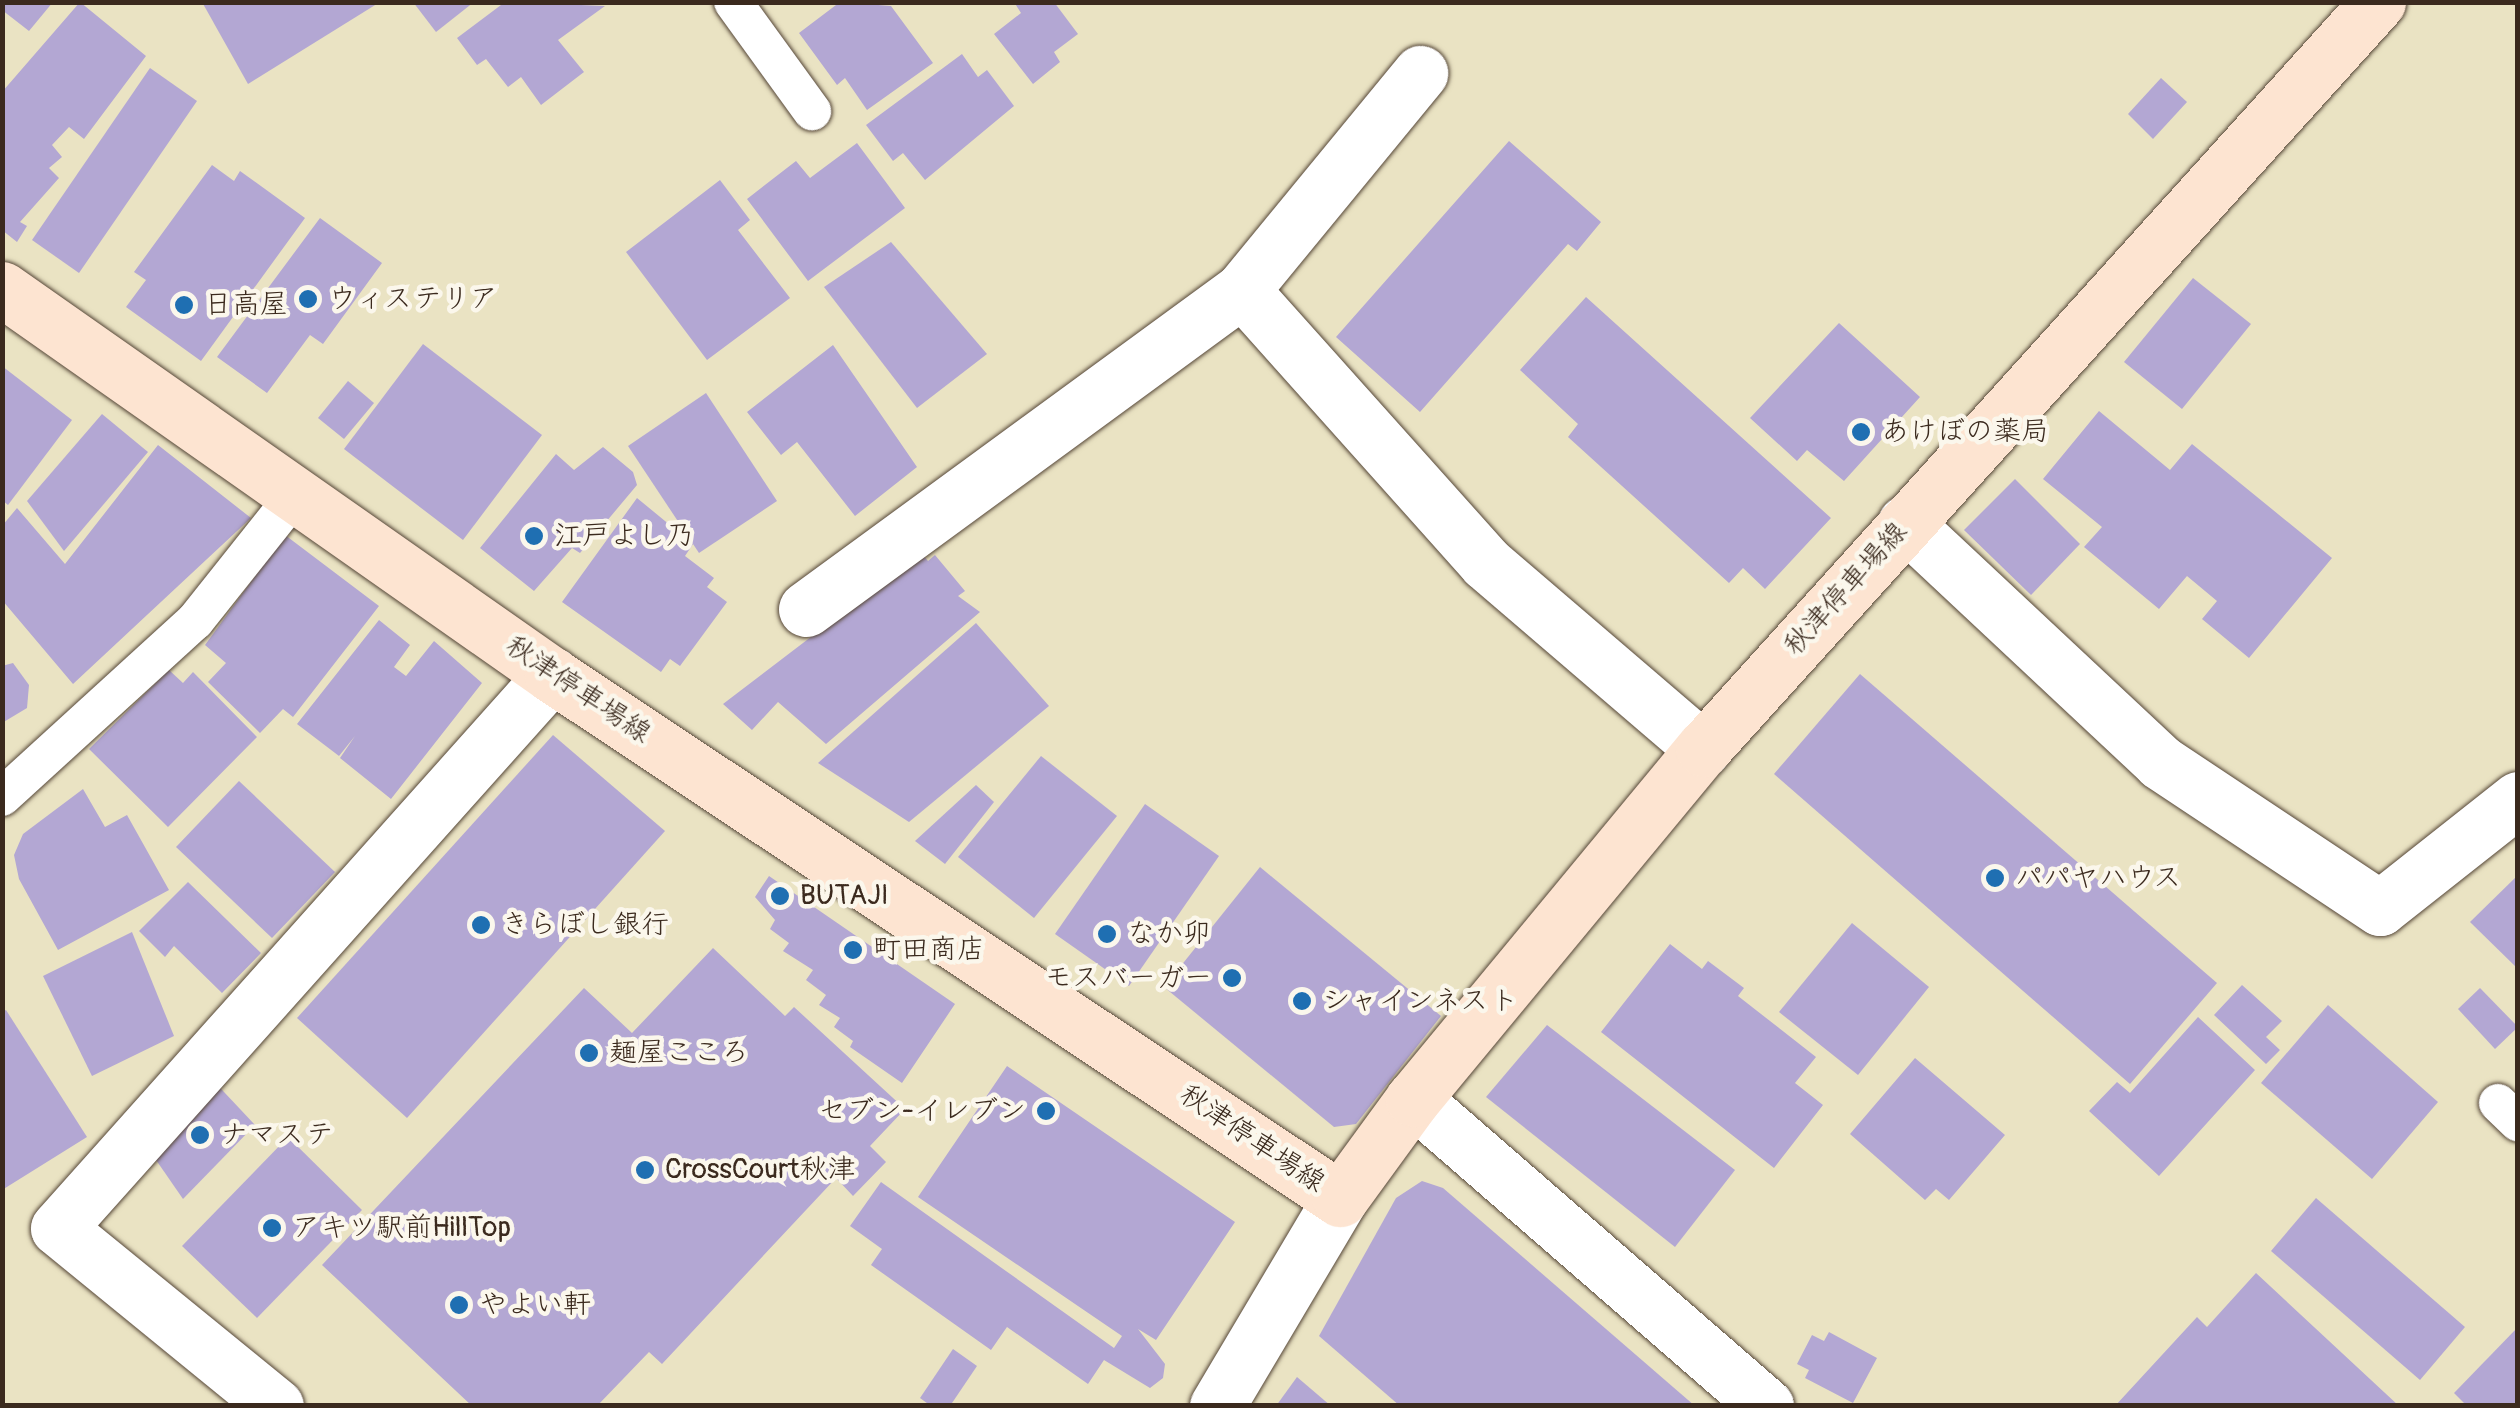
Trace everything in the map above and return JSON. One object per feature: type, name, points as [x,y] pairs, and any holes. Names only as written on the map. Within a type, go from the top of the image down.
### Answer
[{"type":"main road","name":"秋津停車場線","points":[[2,289],[552,675],[1340,1199],[1413,1099],[1703,749],[2378,2]]},
{"type":"street","points":[[806,609],[1242,290],[1420,72]]},
{"type":"street","points":[[1242,290],[1486,563],[1703,749]]},
{"type":"street","points":[[1905,523],[2160,762],[2380,908],[2518,799]]},
{"type":"street","points":[[276,1406],[58,1228],[552,675]]},
{"type":"street","points":[[1413,1099],[1766,1406]]},
{"type":"street","points":[[1217,1406],[1340,1199]]},
{"type":"lane","points":[[733,2],[812,111]]},
{"type":"lane","points":[[2,797],[195,621],[296,494]]},
{"type":"building","points":[[2,2],[53,2],[29,31],[2,10]]},
{"type":"building","points":[[80,2],[146,56],[84,139],[69,127],[52,145],[62,157],[49,168],[59,178],[20,222],[27,226],[17,242],[2,230],[2,92]]},
{"type":"building","points":[[202,2],[380,2],[248,84]]},
{"type":"building","points":[[413,2],[474,2],[436,32]]},
{"type":"building","points":[[505,2],[605,6],[558,40],[584,72],[541,105],[521,77],[508,87],[486,59],[477,65],[457,38]]},
{"type":"building","points":[[840,2],[891,6],[933,63],[867,110],[845,78],[837,85],[799,33]]},
{"type":"building","points":[[1014,2],[1054,2],[1078,34],[1054,52],[1060,62],[1033,84],[994,34],[1021,13]]},
{"type":"building","points":[[962,54],[978,77],[987,70],[1014,106],[925,180],[903,153],[893,161],[866,125]]},
{"type":"building","points":[[150,68],[197,101],[79,273],[32,240]]},
{"type":"building","points":[[2161,78],[2187,102],[2153,139],[2128,114]]},
{"type":"building","points":[[1509,141],[1601,222],[1577,251],[1568,244],[1420,412],[1336,337]]},
{"type":"building","points":[[857,143],[905,208],[808,281],[747,199],[796,161],[810,178]]},
{"type":"building","points":[[212,165],[234,181],[240,171],[305,218],[201,361],[126,307],[146,280],[134,272]]},
{"type":"building","points":[[720,180],[750,220],[738,230],[790,298],[707,360],[626,252]]},
{"type":"building","name":"ウィステリア","points":[[320,218],[382,263],[323,344],[310,335],[267,393],[217,357]]},
{"type":"building","points":[[891,242],[987,354],[917,408],[824,287]]},
{"type":"building","points":[[2193,278],[2251,324],[2182,409],[2124,362]]},
{"type":"building","points":[[1586,297],[1831,518],[1765,589],[1743,568],[1729,583],[1568,437],[1578,424],[1520,370]]},
{"type":"building","points":[[1839,323],[1920,397],[1844,481],[1807,450],[1797,461],[1750,418]]},
{"type":"building","points":[[423,344],[542,435],[463,540],[344,449]]},
{"type":"building","points":[[833,345],[917,467],[855,516],[797,442],[781,455],[747,412]]},
{"type":"building","points":[[2,366],[72,420],[8,505],[2,500]]},
{"type":"building","points":[[348,381],[374,403],[344,439],[318,418]]},
{"type":"building","points":[[706,393],[777,501],[699,553],[628,446]]},
{"type":"building","points":[[2099,411],[2170,470],[2192,444],[2332,558],[2249,658],[2202,619],[2217,601],[2187,576],[2159,609],[2084,547],[2102,527],[2043,479]]},
{"type":"building","points":[[102,414],[148,452],[64,551],[27,501]]},
{"type":"building","points":[[158,445],[251,518],[73,684],[2,600],[2,526],[17,508],[65,564]]},
{"type":"building","points":[[603,447],[633,472],[637,485],[580,553],[572,548],[534,591],[480,548],[556,454],[574,470]]},
{"type":"building","points":[[2015,479],[2080,544],[2031,595],[1964,530]]},
{"type":"building","points":[[637,498],[693,544],[685,556],[714,578],[707,587],[727,602],[680,666],[670,659],[661,672],[562,602]]},
{"type":"building","points":[[285,535],[379,606],[293,717],[283,709],[260,733],[208,682],[226,663],[205,645]]},
{"type":"building","points":[[921,553],[928,561],[935,555],[965,591],[958,596],[980,612],[826,744],[778,702],[752,730],[723,704]]},
{"type":"building","points":[[379,620],[410,645],[394,667],[406,676],[434,641],[482,683],[391,799],[340,758],[355,736],[339,756],[297,724]]},
{"type":"building","points":[[976,623],[1049,706],[909,822],[818,763]]},
{"type":"building","points":[[13,663],[29,685],[27,708],[2,723],[2,666]]},
{"type":"building","points":[[169,670],[183,683],[193,672],[257,737],[168,827],[89,749]]},
{"type":"building","name":"パパヤハウス","points":[[1860,674],[2217,983],[2130,1084],[1774,774]]},
{"type":"building","name":"きらぼし銀行","points":[[553,735],[665,831],[407,1118],[297,1018]]},
{"type":"building","points":[[1041,756],[1117,816],[1034,918],[958,857]]},
{"type":"building","points":[[239,781],[335,872],[272,938],[176,847]]},
{"type":"building","points":[[976,785],[994,802],[945,864],[915,841]]},
{"type":"building","points":[[83,789],[105,827],[127,815],[169,890],[58,950],[19,879],[14,855],[23,834]]},
{"type":"building","points":[[1145,804],[1219,856],[1129,986],[1055,934]]},
{"type":"building","name":"シャインネスト","points":[[1260,867],[1441,1016],[1356,1124],[1334,1127],[1164,987]]},
{"type":"building","points":[[2518,875],[2518,969],[2470,922]]},
{"type":"building","points":[[769,876],[955,1004],[902,1083],[850,1047],[853,1041],[834,1027],[840,1018],[819,1005],[826,995],[806,980],[813,970],[783,951],[789,943],[770,929],[775,920],[755,897]]},
{"type":"building","points":[[188,882],[261,953],[222,993],[174,946],[165,957],[139,931]]},
{"type":"building","points":[[1852,923],[1929,987],[1858,1075],[1779,1012]]},
{"type":"building","points":[[132,932],[174,1036],[92,1076],[43,976]]},
{"type":"building","points":[[1670,944],[1702,969],[1708,961],[1744,988],[1738,996],[1816,1057],[1795,1083],[1823,1105],[1774,1168],[1601,1032]]},
{"type":"building","name":"CrossCourt秋津","points":[[713,948],[785,1016],[794,1007],[905,1109],[870,1146],[886,1162],[853,1196],[836,1178],[662,1364],[649,1352],[597,1406],[472,1406],[322,1265],[584,988],[632,1033]]},
{"type":"building","points":[[2242,985],[2282,1021],[2266,1037],[2280,1050],[2266,1064],[2214,1015]]},
{"type":"building","points":[[2480,988],[2518,1027],[2495,1049],[2458,1009]]},
{"type":"building","points":[[2328,1005],[2438,1102],[2372,1179],[2261,1083]]},
{"type":"building","points":[[6,1010],[87,1137],[2,1190],[2,1012]]},
{"type":"building","points":[[2198,1017],[2255,1070],[2159,1176],[2089,1111],[2117,1082],[2130,1093]]},
{"type":"building","points":[[1547,1025],[1735,1170],[1675,1247],[1486,1097]]},
{"type":"building","points":[[1915,1058],[2005,1135],[1949,1200],[1936,1189],[1925,1200],[1850,1134]]},
{"type":"building","points":[[1007,1066],[1235,1222],[1156,1340],[1138,1329],[1165,1364],[1163,1378],[1150,1388],[1104,1360],[1088,1384],[1007,1327],[991,1350],[871,1265],[882,1249],[850,1226],[881,1182],[1114,1348],[1122,1336],[918,1197]]},
{"type":"building","name":"ナマステ","points":[[209,1076],[255,1125],[183,1199],[145,1144]]},
{"type":"building","name":"アキツ駅前HillTop","points":[[288,1137],[362,1210],[257,1318],[182,1246]]},
{"type":"building","points":[[1422,1181],[1443,1188],[1695,1406],[1400,1406],[1319,1336],[1396,1198]]},
{"type":"building","points":[[2316,1198],[2465,1327],[2420,1380],[2271,1251]]},
{"type":"building","points":[[2256,1273],[2399,1406],[2115,1406],[2197,1317],[2207,1327]]},
{"type":"building","points":[[2518,1327],[2518,1406],[2467,1406],[2454,1393]]},
{"type":"building","points":[[1829,1332],[1877,1358],[1853,1403],[1805,1378],[1809,1370],[1797,1364],[1812,1335],[1824,1341]]},
{"type":"building","points":[[953,1349],[977,1366],[950,1406],[931,1406],[920,1398]]},
{"type":"building","points":[[1297,1377],[1331,1406],[1276,1406]]},
{"type":"place","name":"ウィステリア","points":[[308,299]]},
{"type":"place","name":"日高屋","points":[[184,305]]},
{"type":"place","name":"あけぼの薬局","points":[[1861,432]]},
{"type":"place","name":"江戸よし乃","points":[[534,536]]},
{"type":"place","name":"パパヤハウス","points":[[1995,878]]},
{"type":"place","name":"BUTAJI","points":[[780,896]]},
{"type":"place","name":"きらぼし銀行","points":[[481,925]]},
{"type":"place","name":"なか卯","points":[[1107,934]]},
{"type":"place","name":"町田商店","points":[[853,950]]},
{"type":"place","name":"モスバーガー","points":[[1232,978]]},
{"type":"place","name":"シャインネスト","points":[[1302,1001]]},
{"type":"place","name":"麺屋こころ","points":[[589,1053]]},
{"type":"place","name":"セブン-イレブン","points":[[1046,1111]]},
{"type":"place","name":"ナマステ","points":[[200,1135]]},
{"type":"place","name":"CrossCourt秋津","points":[[645,1170]]},
{"type":"place","name":"アキツ駅前HillTop","points":[[272,1228]]},
{"type":"place","name":"やよい軒","points":[[459,1305]]}]
